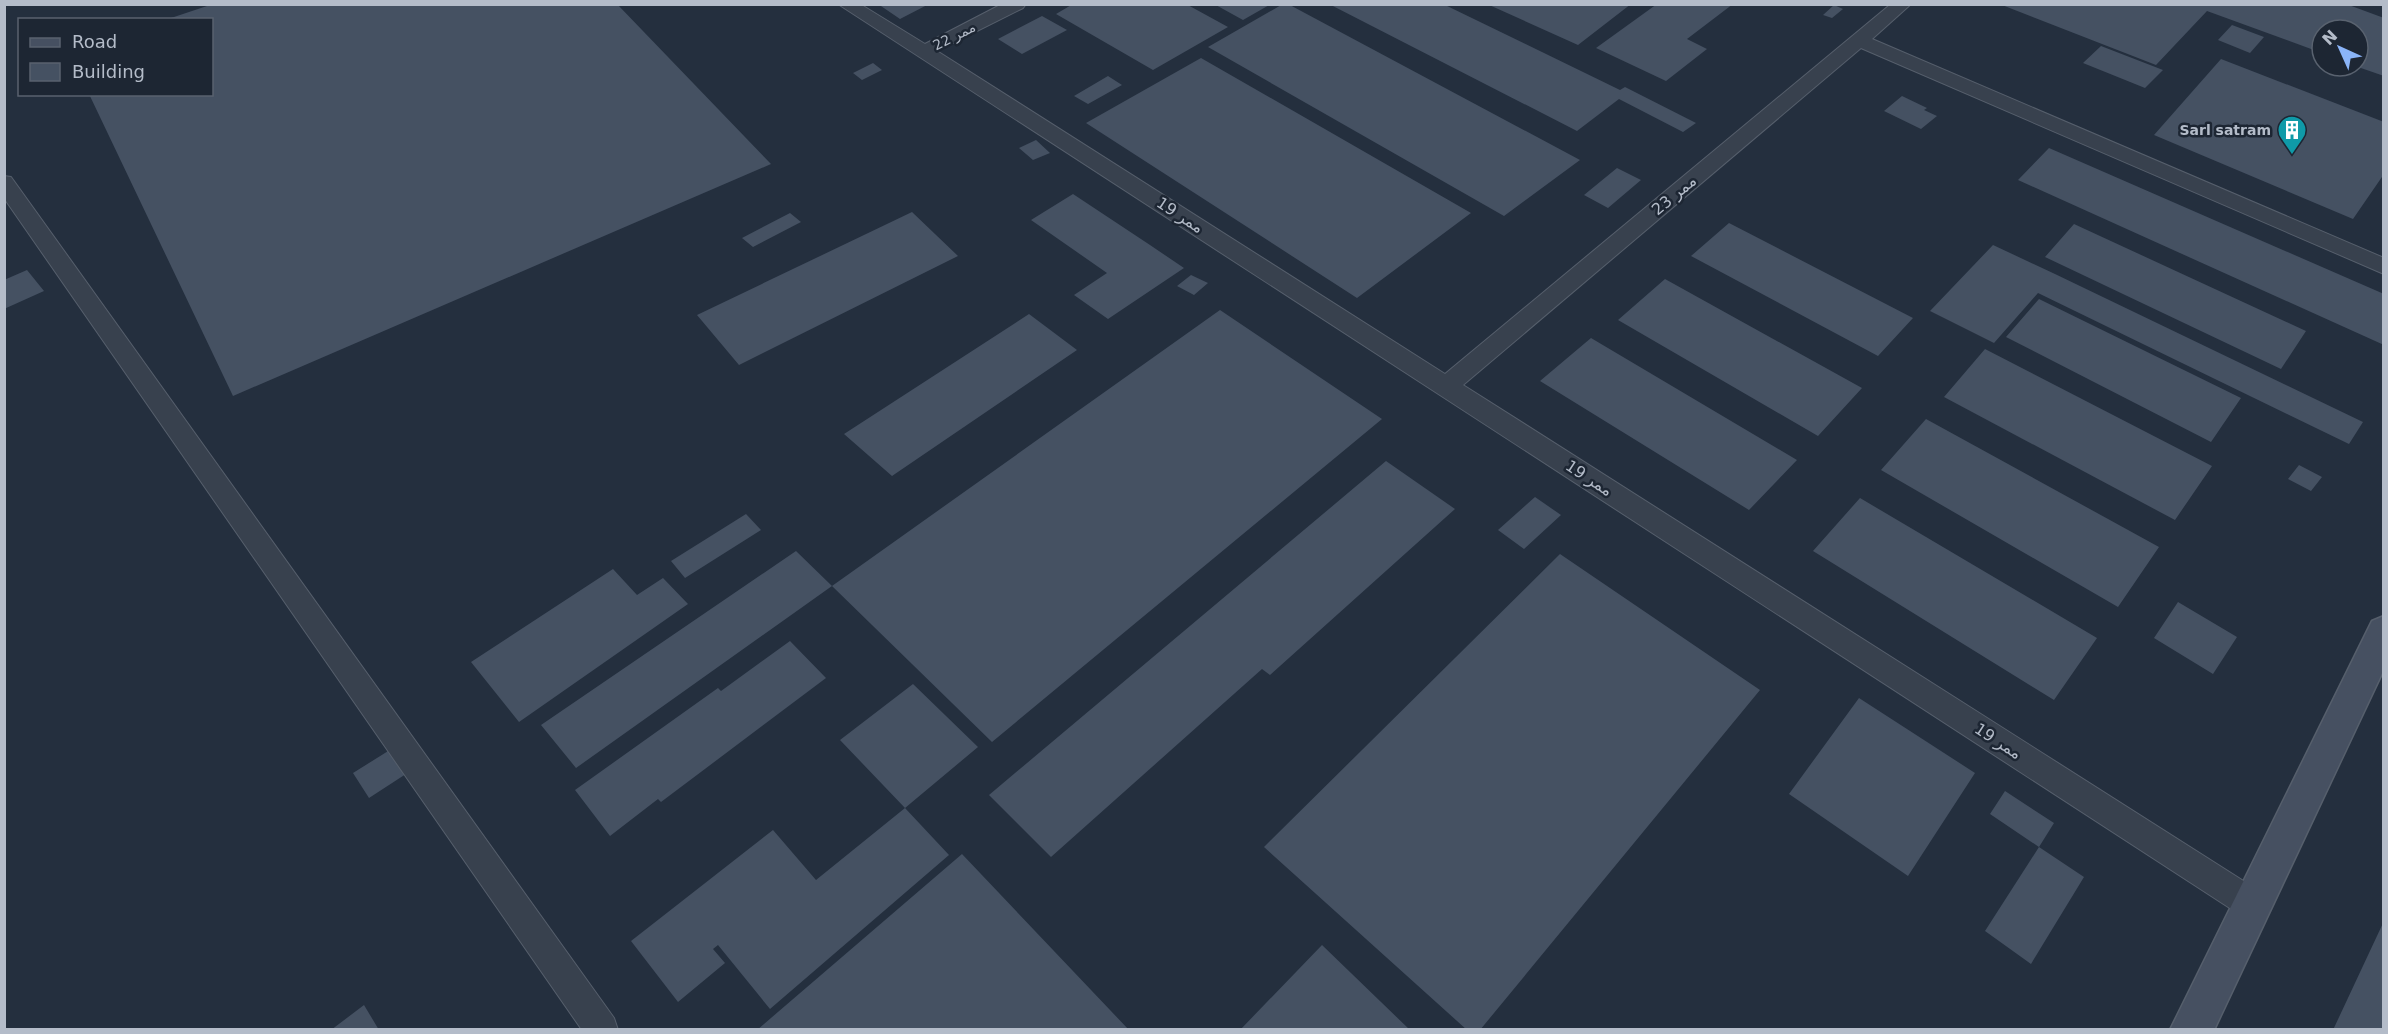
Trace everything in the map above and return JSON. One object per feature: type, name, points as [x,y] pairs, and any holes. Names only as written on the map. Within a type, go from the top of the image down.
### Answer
[{"type":"main road","points":[[2191,1029],[2384,631]]},
{"type":"lane","name":"ممر 19","points":[[847,4],[924,51],[2253,905]]},
{"type":"lane","name":"ممر 22","points":[[924,51],[1017,4]]},
{"type":"lane","name":"ممر 23","points":[[1446,386],[1902,4]]},
{"type":"lane","points":[[1859,40],[2384,267]]},
{"type":"lane","points":[[4,182],[602,1029]]},
{"type":"building","points":[[213,4],[617,4],[771,164],[233,396],[90,96],[213,96],[213,18],[171,18]]},
{"type":"building","points":[[878,4],[929,4],[900,19]]},
{"type":"building","points":[[1073,4],[1186,4],[1228,27],[1153,70],[1056,14]]},
{"type":"building","points":[[1214,4],[1271,4],[1243,20]]},
{"type":"building","points":[[1283,4],[1288,4],[1580,160],[1504,216],[1208,47]]},
{"type":"building","points":[[1329,4],[1443,4],[1620,90],[1625,87],[1696,123],[1683,132],[1619,99],[1577,131]]},
{"type":"building","points":[[1487,4],[1631,4],[1578,45]]},
{"type":"building","points":[[1657,4],[1733,4],[1687,39],[1707,49],[1666,81],[1596,48]]},
{"type":"building","points":[[2346,4],[2384,18],[2384,76],[2370,71],[2370,18],[2310,18],[2310,49],[2207,11],[2156,65],[2002,5]]},
{"type":"building","points":[[1834,5],[1843,9],[1832,18],[1823,15]]},
{"type":"building","points":[[1042,16],[1067,30],[1022,54],[998,39]]},
{"type":"building","points":[[2232,25],[2264,37],[2250,53],[2218,40]]},
{"type":"building","points":[[2101,46],[2163,70],[2145,88],[2083,63]]},
{"type":"building","points":[[1201,58],[1471,213],[1357,298],[1086,123]]},
{"type":"building","name":"Sarl satram","points":[[2221,59],[2384,122],[2384,174],[2353,219],[2154,135]]},
{"type":"building","points":[[873,63],[882,70],[862,80],[853,73]]},
{"type":"building","points":[[1108,76],[1122,85],[1088,104],[1074,96]]},
{"type":"building","points":[[1902,96],[1927,108],[1924,110],[1937,116],[1921,129],[1884,111]]},
{"type":"building","points":[[1036,140],[1050,153],[1033,160],[1019,148]]},
{"type":"building","points":[[2049,148],[2384,294],[2384,345],[2018,180]]},
{"type":"building","points":[[1617,168],[1641,180],[1608,208],[1584,195]]},
{"type":"building","points":[[1073,194],[1184,268],[1108,319],[1074,295],[1107,273],[1031,220]]},
{"type":"building","points":[[912,212],[958,256],[739,365],[697,315]]},
{"type":"building","points":[[790,213],[801,222],[753,247],[742,238]]},
{"type":"building","points":[[1729,223],[1913,318],[1878,356],[1691,256]]},
{"type":"building","points":[[2074,224],[2306,331],[2281,369],[2045,257]]},
{"type":"building","points":[[1993,245],[2363,422],[2349,444],[2038,293],[1994,343],[1930,311]]},
{"type":"building","points":[[27,270],[44,291],[4,309],[4,280]]},
{"type":"building","points":[[1191,275],[1208,283],[1194,295],[1177,286]]},
{"type":"building","points":[[1665,279],[1862,388],[1818,436],[1618,320]]},
{"type":"building","points":[[2039,299],[2241,398],[2211,442],[2006,337]]},
{"type":"building","points":[[1220,310],[1382,419],[992,742],[832,586]]},
{"type":"building","points":[[1029,314],[1077,350],[892,476],[844,434]]},
{"type":"building","points":[[1591,338],[1797,460],[1749,510],[1540,381]]},
{"type":"building","points":[[1985,349],[2212,466],[2175,520],[1944,397]]},
{"type":"building","points":[[1926,419],[2159,547],[2118,607],[1881,470]]},
{"type":"building","points":[[1386,461],[1455,509],[1270,675],[1262,669],[1051,857],[989,795]]},
{"type":"building","points":[[2299,465],[2322,477],[2311,491],[2288,479]]},
{"type":"building","points":[[1535,497],[1561,515],[1524,549],[1498,530]]},
{"type":"building","points":[[1860,498],[2097,638],[2054,700],[1813,551]]},
{"type":"building","points":[[746,514],[761,530],[685,578],[671,561]]},
{"type":"building","points":[[796,551],[832,586],[576,768],[541,725]]},
{"type":"building","points":[[1560,554],[1760,690],[1480,1030],[1467,1030],[1264,847]]},
{"type":"building","points":[[613,569],[637,595],[663,578],[688,604],[519,722],[471,662]]},
{"type":"building","points":[[2178,602],[2237,637],[2213,674],[2154,638]]},
{"type":"building","points":[[790,641],[826,678],[661,802],[658,799],[610,836],[575,790],[718,688],[721,691]]},
{"type":"building","points":[[913,684],[978,747],[905,808],[840,740]]},
{"type":"building","points":[[1859,698],[1975,773],[1908,876],[1789,794]]},
{"type":"building","points":[[393,748],[409,772],[369,798],[353,773]]},
{"type":"building","points":[[2005,791],[2054,823],[2039,847],[1990,814]]},
{"type":"building","points":[[905,808],[949,855],[770,1009],[718,945],[713,949],[725,963],[678,1002],[631,941],[773,830],[816,880]]},
{"type":"building","points":[[2039,847],[2084,877],[2031,964],[1985,931]]},
{"type":"building","points":[[962,854],[1129,1030],[757,1030]]},
{"type":"building","points":[[2384,921],[2384,1030],[2333,1030]]},
{"type":"building","points":[[1322,945],[1410,1030],[1240,1030]]},
{"type":"building","points":[[364,1005],[379,1030],[331,1030]]},
{"type":"place","name":"Sarl satram","points":[[2292,156]]}]
